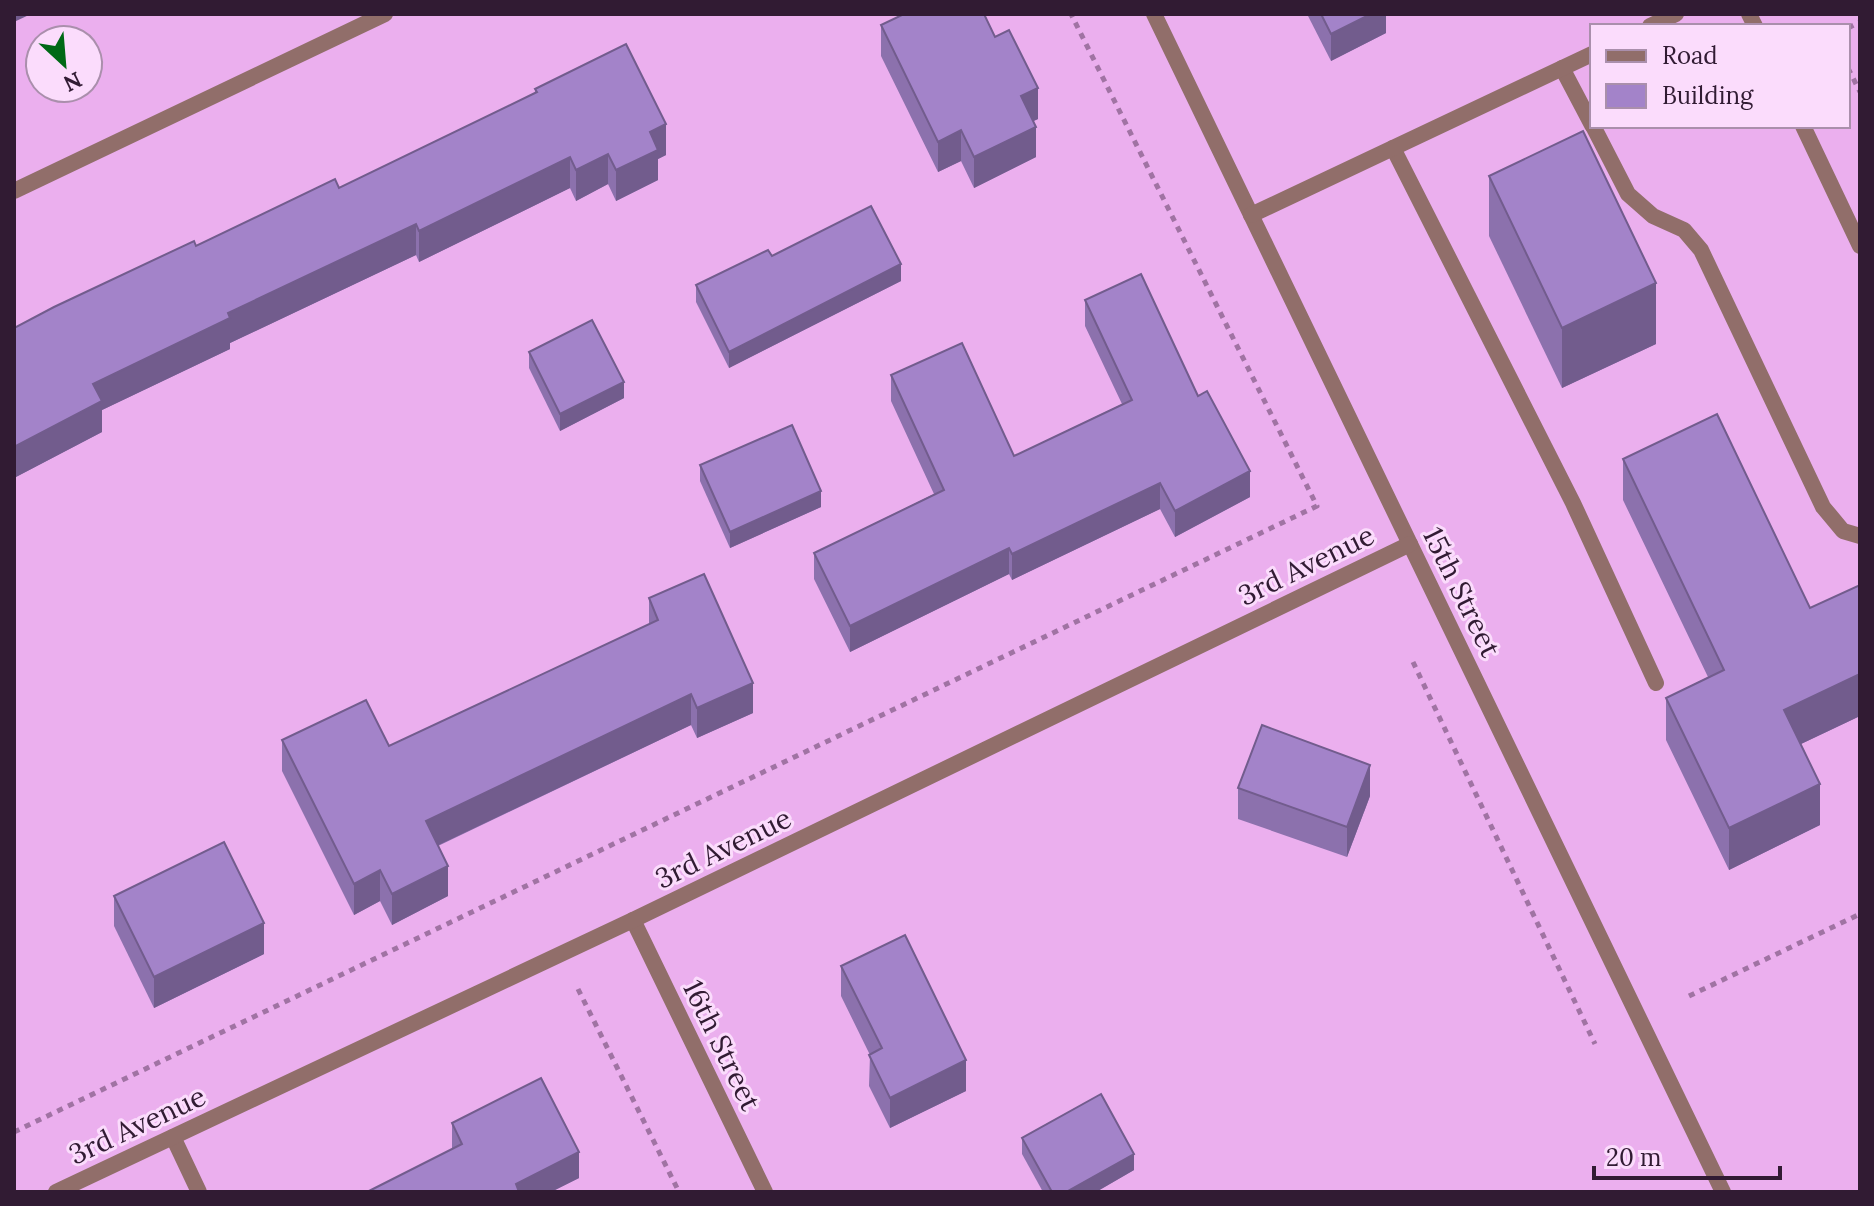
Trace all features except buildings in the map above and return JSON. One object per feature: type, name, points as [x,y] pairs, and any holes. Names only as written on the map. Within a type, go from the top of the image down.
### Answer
[{"type":"street","points":[[14,191],[385,14]]},
{"type":"street","name":"15th Street","points":[[1154,14],[1723,1192]]},
{"type":"street","points":[[1654,24],[1676,14]]},
{"type":"street","points":[[1251,215],[1590,55]]},
{"type":"street","points":[[1562,68],[1590,121]]},
{"type":"street","points":[[1594,128],[1628,194],[1653,216],[1684,230],[1701,250],[1823,507],[1843,531],[1860,536]]},
{"type":"street","points":[[1804,128],[1860,246]]},
{"type":"street","points":[[1393,148],[1573,503],[1656,683]]},
{"type":"street","name":"3rd Avenue","points":[[56,1192],[561,955],[1410,544]]},
{"type":"street","name":"16th Street","points":[[633,920],[765,1192]]},
{"type":"street","points":[[173,1137],[199,1192]]},
{"type":"path","points":[[14,1132],[1317,506],[1071,14]]},
{"type":"path","points":[[1850,72],[1860,92]]},
{"type":"path","points":[[1413,662],[1595,1044]]},
{"type":"path","points":[[1689,996],[1860,914]]},
{"type":"path","points":[[561,955],[679,1192]]}]
